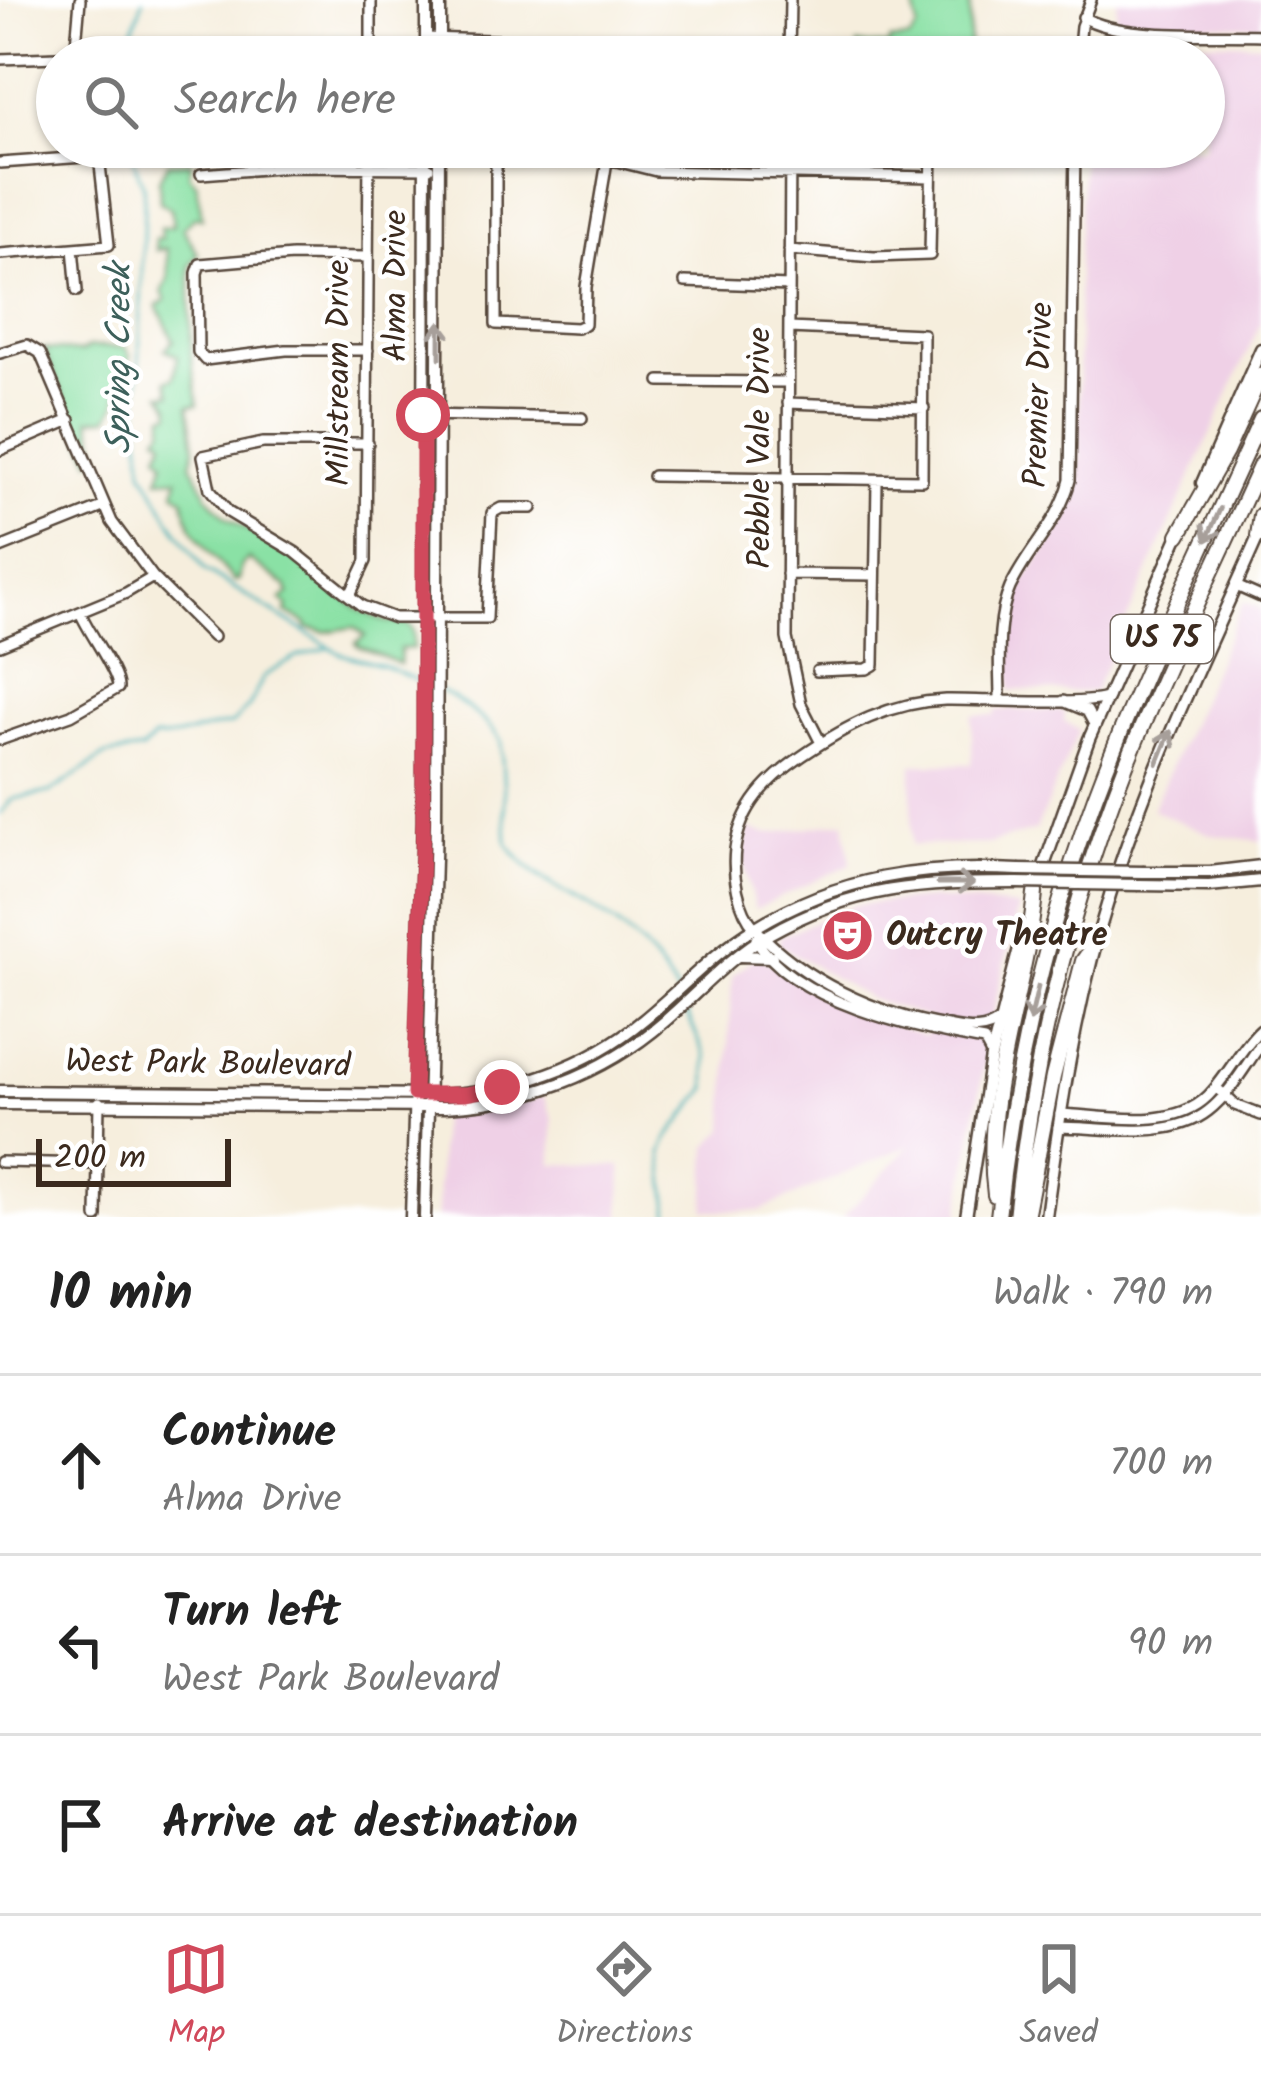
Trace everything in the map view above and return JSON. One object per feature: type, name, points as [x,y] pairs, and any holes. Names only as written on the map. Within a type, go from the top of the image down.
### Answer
[{"type":"highway","points":[[1179,535],[1226,452],[1261,375]]},
{"type":"highway","name":"US 75","points":[[998,1216],[1028,1029],[1073,862],[1120,734],[1261,419]]},
{"type":"highway","name":"US 75","points":[[1016,1217],[1043,1041],[1091,862],[1137,739],[1261,464]]},
{"type":"highway","points":[[1259,532],[1261,514]]},
{"type":"highway","points":[[998,1216],[991,1159],[995,1106],[1028,951],[1035,892]]},
{"type":"highway","points":[[1026,1217],[1053,1077],[1083,961],[1096,941]]},
{"type":"main road","points":[[426,0],[433,36]]},
{"type":"main road","points":[[433,36],[440,0]]},
{"type":"main road","name":"Alma Drive","points":[[424,168],[421,702],[429,779]]},
{"type":"main road","name":"Alma Drive","points":[[425,1217],[429,779],[440,415],[439,168]]},
{"type":"main road","points":[[966,1217],[991,1057],[1035,892],[1094,728],[1261,349]]},
{"type":"main road","points":[[1046,1217],[1059,1120],[1096,941],[1159,758],[1259,532]]},
{"type":"main road","name":"West Park Boulevard","points":[[616,1048],[665,1021],[761,939],[824,908],[885,889],[1018,876],[1210,872],[1261,866]]},
{"type":"main road","name":"West Park Boulevard","points":[[0,1090],[478,1105],[536,1093],[584,1073],[754,928],[821,894],[879,876],[942,868],[1139,885],[1261,881]]},
{"type":"main road","name":"Alma Drive","points":[[411,1217],[426,946]]},
{"type":"main road","points":[[736,957],[760,954],[772,958]]},
{"type":"main road","name":"West Park Boulevard","points":[[0,1104],[414,1100]]},
{"type":"street","points":[[78,36],[80,0]]},
{"type":"street","points":[[371,0],[371,36]]},
{"type":"street","points":[[790,0],[790,36]]},
{"type":"street","points":[[1081,36],[1091,0]]},
{"type":"street","points":[[1083,17],[1117,29],[1261,34]]},
{"type":"street","points":[[0,59],[36,58]]},
{"type":"street","points":[[0,163],[36,160]]},
{"type":"street","points":[[0,254],[109,245],[100,168]]},
{"type":"street","points":[[201,174],[277,168]]},
{"type":"street","name":"Millstream Drive","points":[[350,595],[366,561],[369,168]]},
{"type":"street","points":[[424,168],[439,168]]},
{"type":"street","points":[[496,168],[496,324],[577,328],[585,324],[586,287],[606,168]]},
{"type":"street","points":[[652,168],[690,174],[931,178]]},
{"type":"street","name":"Pebble Vale Drive","points":[[790,168],[787,574],[791,667],[804,714],[821,743]]},
{"type":"street","points":[[789,250],[874,257],[930,255],[931,168]]},
{"type":"street","name":"Premier Drive","points":[[1000,700],[1002,620],[1008,594],[1058,514],[1070,480],[1075,168]]},
{"type":"street","points":[[73,248],[77,291]]},
{"type":"street","points":[[368,257],[292,256],[200,264],[198,352],[206,360],[265,352],[368,350]]},
{"type":"street","points":[[685,282],[789,286]]},
{"type":"street","points":[[653,476],[922,480],[923,334],[789,328]]},
{"type":"street","points":[[0,352],[27,345],[40,352],[105,506],[153,577],[213,638]]},
{"type":"street","points":[[661,382],[788,382]]},
{"type":"street","points":[[788,403],[924,408]]},
{"type":"street","points":[[423,415],[581,418]]},
{"type":"street","points":[[0,450],[70,420]]},
{"type":"street","points":[[368,443],[262,443],[203,456],[210,489],[228,512],[296,552],[376,613],[422,620],[487,618],[492,513],[501,508],[532,508]]},
{"type":"street","points":[[817,671],[874,665],[877,482]]},
{"type":"street","points":[[0,548],[105,506]]},
{"type":"street","points":[[787,574],[875,575]]},
{"type":"street","points":[[0,645],[127,593],[153,577]]},
{"type":"street","points":[[1236,586],[1261,597]]},
{"type":"street","points":[[0,740],[97,703],[118,688],[120,682],[80,612]]},
{"type":"street","points":[[991,1057],[984,1041],[924,1026],[832,991],[772,958],[740,900],[735,851],[743,820],[773,777],[856,722],[941,700],[1094,703],[1108,697]]},
{"type":"street","points":[[1063,701],[1092,715],[1094,728]]},
{"type":"street","points":[[761,939],[832,991]]},
{"type":"street","points":[[924,1026],[985,1030],[999,1021]]},
{"type":"street","points":[[1059,1120],[1170,1121],[1205,1114],[1261,1029]]},
{"type":"street","points":[[1220,1091],[1261,1044]]},
{"type":"street","points":[[97,1217],[99,1091]]},
{"type":"street","points":[[1220,1091],[1246,1111],[1261,1115]]},
{"type":"street","points":[[0,1162],[98,1164]]},
{"type":"shaded area","points":[[1117,0],[1261,0],[1261,26],[1116,22]]},
{"type":"shaded area","points":[[1225,42],[1261,43],[1261,322],[1094,692],[1010,690],[1012,612],[1024,582],[1065,522],[1075,496],[1080,459],[1082,168],[1225,168]]},
{"type":"shaded area","points":[[1243,602],[1261,609],[1261,841],[1212,835],[1152,810]]},
{"type":"shaded area","points":[[996,710],[1064,711],[1064,721],[1079,730],[1036,830],[988,844],[912,845],[912,764],[972,764],[972,715],[995,715]]},
{"type":"shaded area","points":[[845,821],[851,864],[755,909],[743,859],[748,829],[770,834]]},
{"type":"shaded area","points":[[932,899],[1018,907],[991,1022],[959,1217],[843,1217],[910,1145],[759,1211],[705,1210],[708,1146],[725,1130],[732,976],[758,956],[838,1006],[926,1036],[929,1018],[868,998],[780,945],[779,937],[853,905]]},
{"type":"shaded area","points":[[544,1096],[553,1119],[553,1164],[622,1166],[621,1217],[437,1217],[440,1116],[490,1112]]},
{"type":"green space","points":[[957,0],[970,0],[969,36],[912,36],[918,28],[914,4],[956,5]]},
{"type":"green space","points":[[165,168],[190,168],[202,218],[194,217],[183,228],[198,254],[190,265],[191,356],[198,404],[189,406],[195,449],[191,463],[208,497],[226,517],[293,557],[358,609],[409,625],[413,648],[400,649],[400,664],[358,646],[365,636],[354,627],[325,632],[307,628],[286,612],[288,606],[281,600],[289,594],[286,586],[248,559],[239,580],[234,581],[196,533],[184,498],[175,492],[178,478],[159,479],[165,461],[159,454],[164,440],[158,435],[164,428],[164,415],[171,413],[162,394],[171,394],[167,380],[174,378],[178,356],[165,349],[174,341],[157,306],[166,300],[162,292],[169,277],[167,249],[156,250],[155,239],[162,239],[160,228],[173,226],[171,209],[160,202],[159,179]]},
{"type":"green space","points":[[90,347],[125,347],[130,356],[108,418],[90,419],[98,452],[91,460],[44,349],[81,352]]},
{"type":"waterway","name":"Spring Creek","points":[[131,36],[143,0]]},
{"type":"waterway","name":"Spring Creek","points":[[137,168],[144,204],[138,407],[143,470],[172,523],[205,570],[341,654],[420,682]]},
{"type":"waterway","points":[[0,814],[12,799],[51,792],[106,755],[142,750],[154,738],[232,724],[250,705],[264,676],[297,657],[328,648]]},
{"type":"waterway","name":"Spring Creek","points":[[440,691],[474,713],[501,742],[507,843],[515,854],[544,879],[630,935],[663,971],[681,1000]]},
{"type":"waterway","name":"Spring Creek","points":[[670,1217],[662,1153],[668,1138],[707,1088],[706,1057],[685,1009]]},
{"type":"place","name":"Outcry Theatre","points":[[847,936]]},
{"type":"route","points":[[423,415],[423,822],[414,1094],[466,1094],[502,1087]]}]
